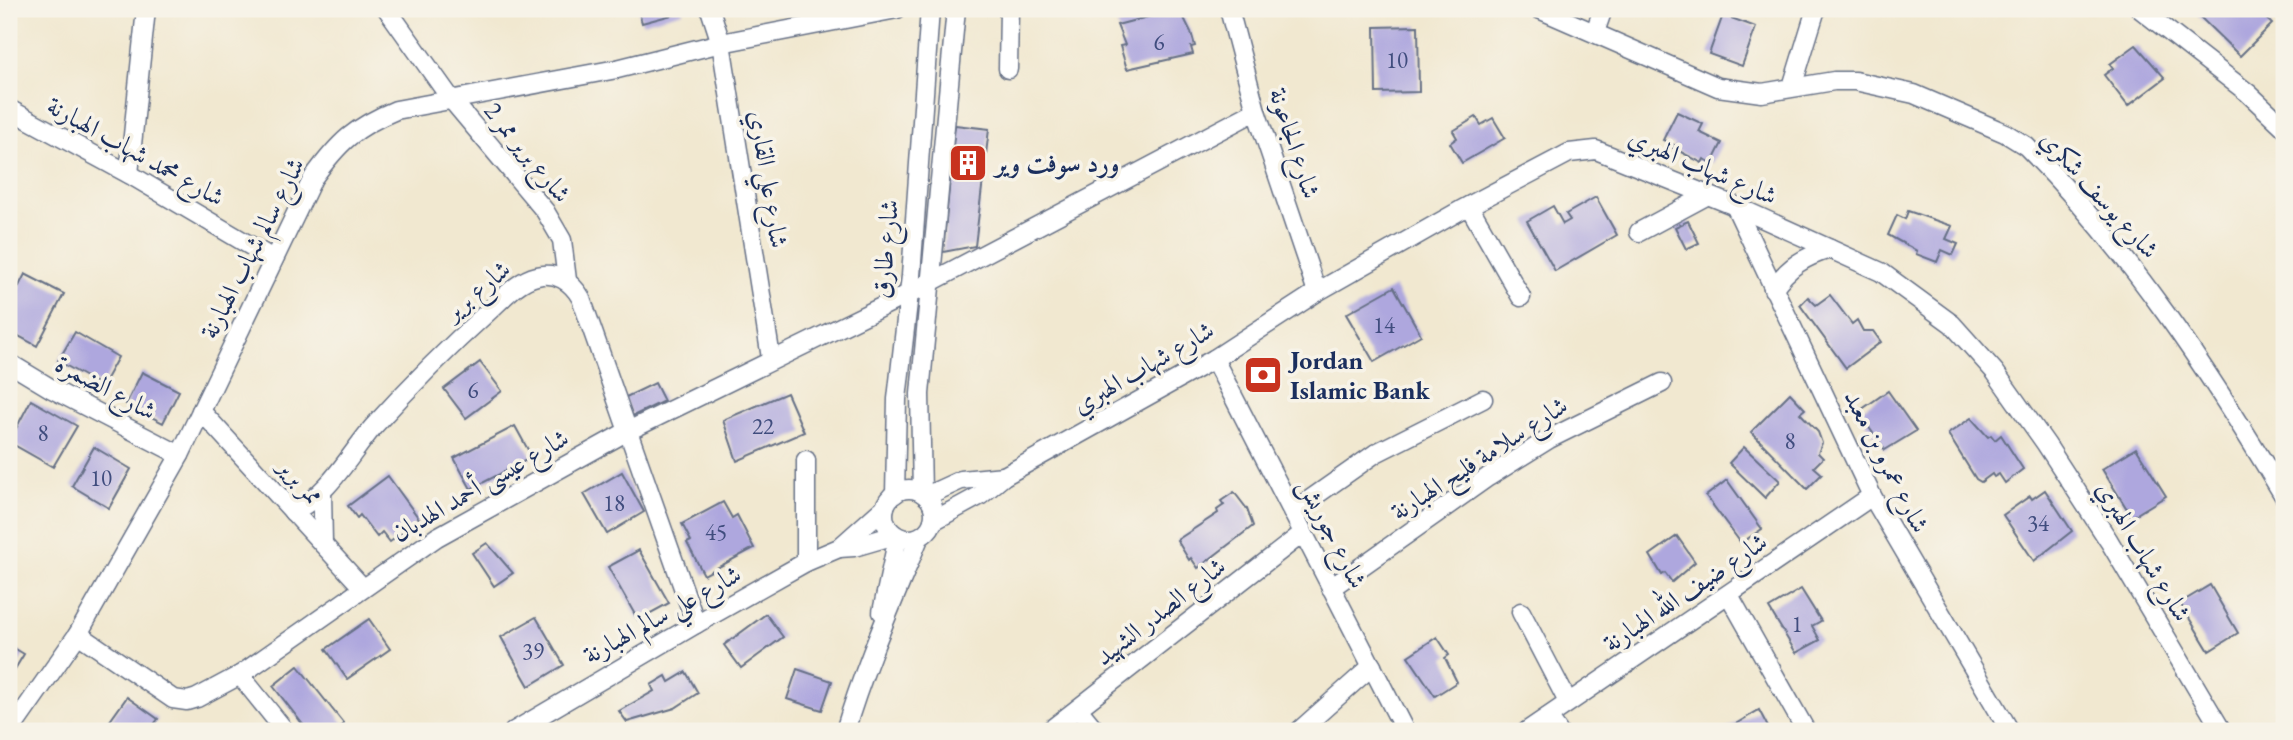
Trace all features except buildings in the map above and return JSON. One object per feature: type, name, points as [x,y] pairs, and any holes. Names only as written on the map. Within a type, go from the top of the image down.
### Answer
[{"type":"street","points":[[129,174],[146,9]]},
{"type":"street","name":"شارع برير ممر 2","points":[[387,9],[451,99],[545,211],[562,240],[567,281]]},
{"type":"street","name":"شارع علي القاري","points":[[710,9],[721,43],[771,358]]},
{"type":"street","name":"شارع سالم شهاب الهبارنة","points":[[10,731],[78,634],[180,455],[313,177],[339,142],[368,122],[396,110],[617,69],[721,43],[897,9]]},
{"type":"street","name":"شارع طارق","points":[[890,501],[930,9]]},
{"type":"street","name":"شارع طارق","points":[[924,495],[920,394],[956,9]]},
{"type":"street","points":[[1008,69],[1009,9]]},
{"type":"street","name":"شارع الجاعونة","points":[[1229,9],[1255,111],[1317,292]]},
{"type":"street","name":"شارع يوسف شكري","points":[[1539,9],[1718,87],[1750,93],[1855,81],[1914,94],[2006,133],[2026,146],[2127,260],[2184,335],[2284,496]]},
{"type":"street","points":[[1595,32],[1603,9]]},
{"type":"street","points":[[1792,87],[1816,9]]},
{"type":"street","points":[[2140,9],[2248,93],[2284,127]]},
{"type":"street","name":"شارع محمد شهاب الهبارنة","points":[[9,109],[129,174],[273,259]]},
{"type":"street","name":"شارع عيسى أحمد الهدبان","points":[[78,634],[180,701],[197,698],[240,675],[436,537],[626,432],[771,358],[908,294],[1255,111]]},
{"type":"street","name":"شارع شهاب الهبري","points":[[933,521],[981,495],[1004,476],[1214,359],[1317,292],[1469,205],[1569,153],[1582,150],[1610,155],[1735,206],[1881,272],[1933,307],[1981,355],[2046,444],[2109,541],[2222,731]]},
{"type":"street","points":[[1639,232],[1706,196]]},
{"type":"street","points":[[1469,205],[1521,297]]},
{"type":"street","name":"شارع عمرو بن معبد","points":[[1735,206],[1872,496],[2010,731]]},
{"type":"street","points":[[1773,289],[1805,256],[1830,249]]},
{"type":"street","name":"شارع برير","points":[[293,512],[322,492],[396,402],[501,300],[525,281],[538,275],[553,275],[567,281]]},
{"type":"street","points":[[567,281],[581,298],[626,432],[696,624]]},
{"type":"street","name":"شارع جوريش","points":[[1214,359],[1405,731]]},
{"type":"street","name":"شارع الضمرة","points":[[9,363],[52,389],[180,455]]},
{"type":"street","name":"شارع سلامة فليح الهبارنة","points":[[1331,588],[1488,477],[1549,439],[1662,383]]},
{"type":"street","points":[[1292,512],[1376,453],[1483,399]]},
{"type":"street","name":"ممر برير","points":[[201,411],[363,587]]},
{"type":"street","points":[[806,460],[806,562]]},
{"type":"street","name":"شارع شهاب الهبري","points":[[924,495],[961,480],[1004,476]]},
{"type":"street","points":[[845,731],[880,630],[890,612],[919,538],[928,531],[933,521],[934,512],[924,495],[908,490],[890,501],[886,522],[897,536],[919,538]]},
{"type":"street","points":[[322,492],[323,544]]},
{"type":"street","name":"شارع ضيف الله الهبارنة","points":[[1527,731],[1553,724],[1568,702],[1872,496]]},
{"type":"street","name":"شارع علي سالم الهبارنة","points":[[839,548],[890,501]]},
{"type":"street","name":"شارع الصدر الشهيد","points":[[1049,731],[1303,533]]},
{"type":"street","points":[[880,630],[897,536]]},
{"type":"street","name":"شارع علي سالم الهبارنة","points":[[514,731],[806,562],[839,548],[897,536]]},
{"type":"street","points":[[1728,595],[1806,731]]},
{"type":"street","points":[[1521,612],[1568,702]]},
{"type":"street","points":[[1299,731],[1372,666]]},
{"type":"street","points":[[240,675],[285,731]]},
{"type":"street","points":[[1078,709],[1096,731]]},
{"type":"place","name":"ورد سوفت وير","points":[[968,163]]},
{"type":"place","name":"Jordan Islamic Bank","points":[[1263,375]]}]
